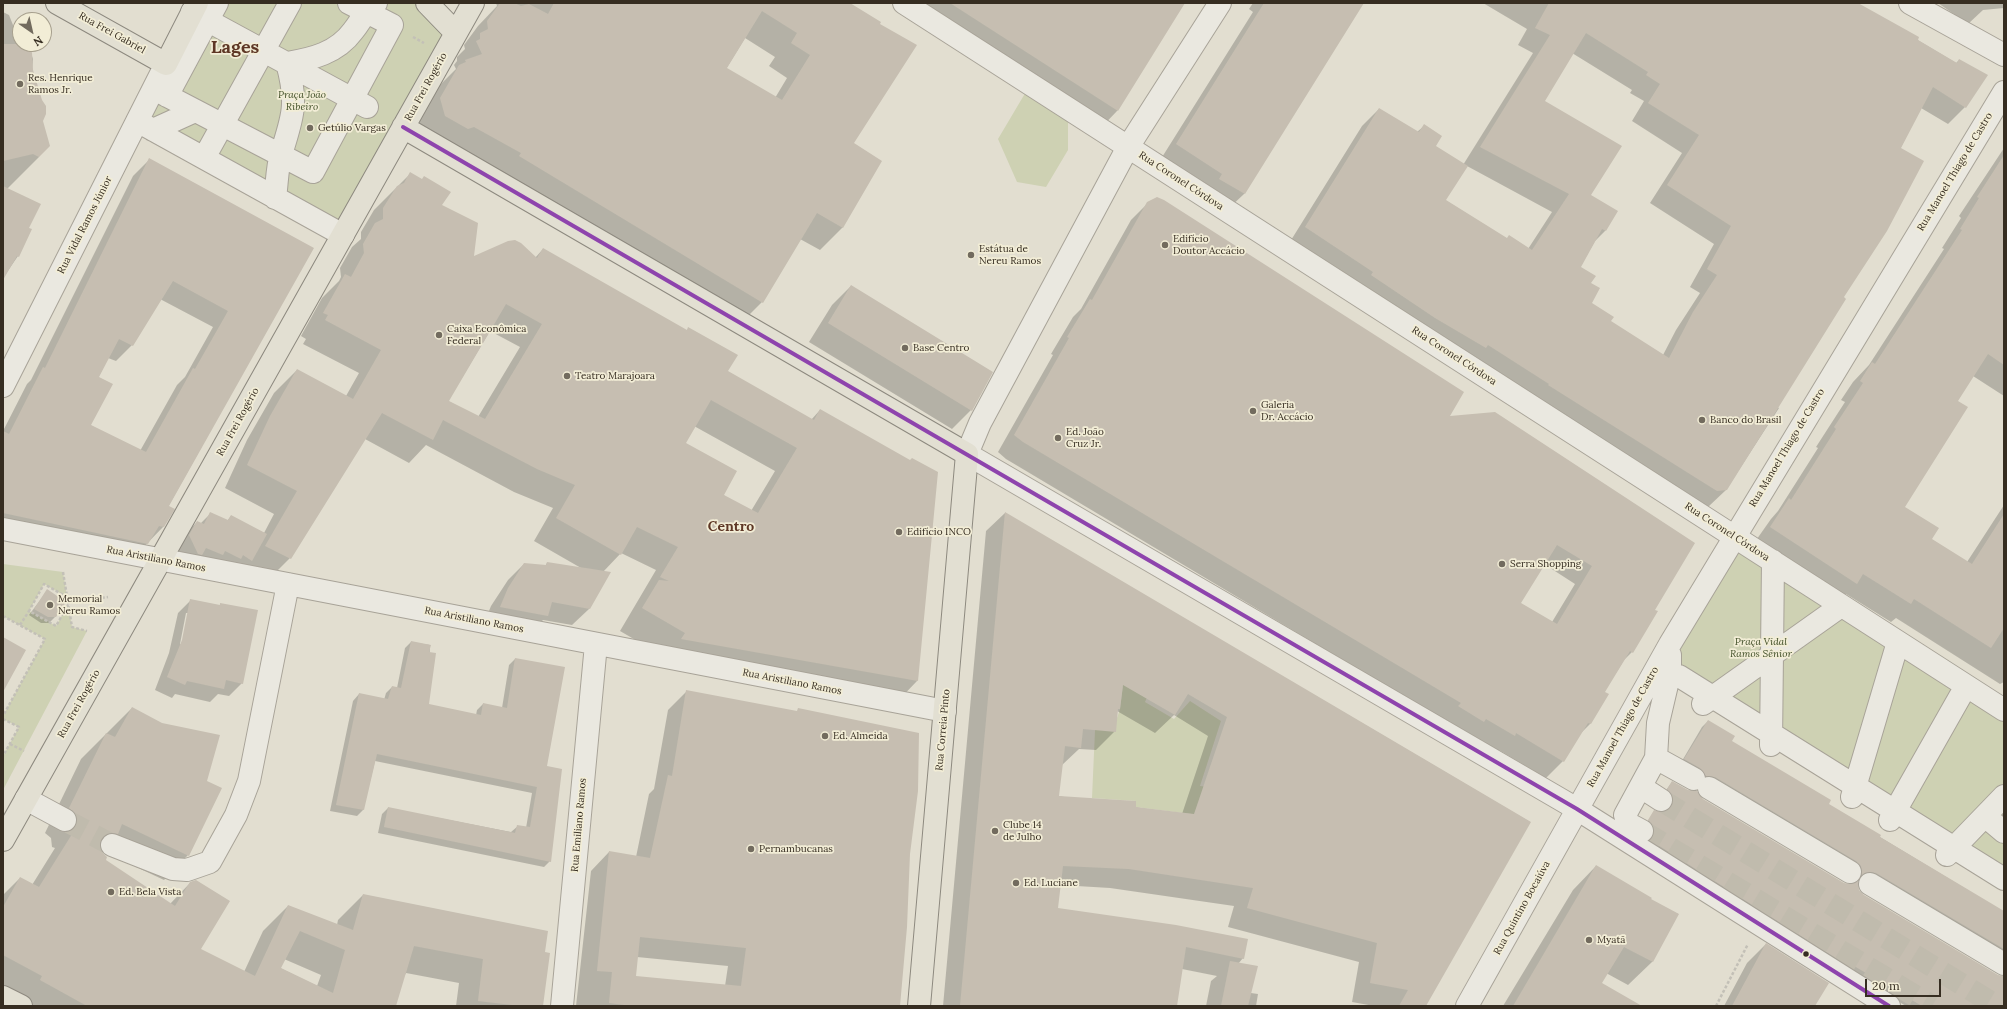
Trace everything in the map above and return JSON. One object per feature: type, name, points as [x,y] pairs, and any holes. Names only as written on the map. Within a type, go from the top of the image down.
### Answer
[{"type":"main road","name":"Rua Frei Gabriel","points":[[57,3],[166,64]]},
{"type":"main road","points":[[427,3],[456,33]]},
{"type":"main road","name":"Rua Frei Rogério","points":[[3,840],[473,3]]},
{"type":"main road","points":[[166,64],[203,9]]},
{"type":"main road","points":[[403,127],[967,454]]},
{"type":"main road","name":"Rua Correia Pinto","points":[[920,1006],[967,454]]},
{"type":"main road","points":[[3,997],[21,1006]]},
{"type":"street","points":[[204,158],[290,3]]},
{"type":"street","name":"Rua Coronel Córdova","points":[[904,3],[2004,710]]},
{"type":"street","points":[[1220,3],[1128,147],[980,423],[967,454],[1577,809],[1889,1006]]},
{"type":"street","points":[[1910,3],[2004,55]]},
{"type":"street","points":[[287,63],[319,56],[334,48],[352,32],[363,6],[400,30],[360,103],[319,175],[160,93],[203,9],[264,51],[360,103]]},
{"type":"street","points":[[275,198],[281,155],[290,128],[294,101],[293,84],[287,63]]},
{"type":"street","name":"Rua Vidal Ramos Júnior","points":[[3,386],[145,125],[160,93],[166,64]]},
{"type":"street","name":"Rua Manoel Thiago de Castro","points":[[1577,809],[1733,536],[2004,92]]},
{"type":"street","points":[[145,125],[195,111]]},
{"type":"street","points":[[145,125],[343,235]]},
{"type":"street","name":"Rua Aristiliano Ramos","points":[[3,529],[944,711]]},
{"type":"street","points":[[1771,740],[1773,561]]},
{"type":"street","points":[[112,845],[173,869],[187,870],[210,862],[236,816],[249,781],[288,584]]},
{"type":"street","points":[[1708,701],[1841,606]]},
{"type":"street","points":[[1854,791],[1898,642]]},
{"type":"street","name":"Rua Emiliano Ramos","points":[[562,1006],[596,644]]},
{"type":"street","points":[[1642,831],[1629,824],[1624,816],[1656,758],[1658,723],[1670,672],[1670,644]]},
{"type":"street","points":[[1679,676],[1708,701],[1951,852],[2004,879]]},
{"type":"street","points":[[1892,815],[1966,686]]},
{"type":"street","points":[[1656,758],[1850,872]]},
{"type":"street","points":[[1640,787],[1661,800]]},
{"type":"street","points":[[1951,852],[2004,796]]},
{"type":"street","points":[[26,799],[65,820]]},
{"type":"street","name":"Rua Quintino Bocaiúva","points":[[1467,1006],[1577,809]]},
{"type":"street","points":[[1985,816],[2004,832]]},
{"type":"street","points":[[1870,884],[2004,964]]},
{"type":"path","points":[[63,572],[72,627],[87,631]]},
{"type":"path","points":[[20,625],[44,584],[67,597]]},
{"type":"path","points":[[67,603],[108,597]]},
{"type":"path","points":[[29,610],[56,626],[67,603]]},
{"type":"path","points":[[3,616],[45,639],[3,717],[19,727],[3,756]]},
{"type":"path","points":[[10,744],[24,751]]},
{"type":"path","points":[[1716,1006],[1758,924]]},
{"type":"green space","name":"Praça João Ribeiro","points":[[197,3],[427,3],[456,33],[343,235],[137,121]]},
{"type":"green space","points":[[1030,85],[1068,109],[1068,150],[1046,187],[1017,182],[998,139]]},
{"type":"green space","name":"Praça Vidal Ramos Sênior","points":[[1733,536],[2004,710],[2004,891],[1684,692],[1670,644]]},
{"type":"green space","points":[[3,564],[63,572],[67,597],[44,584],[29,611],[56,626],[68,605],[72,627],[87,631],[3,790],[3,756],[19,727],[3,719],[3,716],[45,639],[3,616]]},
{"type":"green space","points":[[1125,669],[1157,675],[1145,702],[1174,719],[1190,701],[1221,721],[1200,786],[1268,794],[1261,823],[1136,807],[1136,801],[1092,798],[1095,730],[1117,718],[1120,709]]},
{"type":"building","points":[[500,3],[514,3],[521,6],[529,4],[548,14],[554,3],[850,3],[881,22],[880,24],[917,45],[854,143],[882,161],[843,228],[817,213],[763,303],[519,156],[521,153],[474,127],[468,129],[445,116],[440,98],[459,65],[466,62],[465,60],[482,54],[476,41],[480,39],[480,33],[488,29],[487,21]],"holes":[[[762,11],[797,33],[791,43],[810,55],[782,100],[727,68]]]},
{"type":"building","points":[[950,3],[1185,3],[1118,111]]},
{"type":"building","points":[[1264,3],[1364,3],[1245,194],[1219,179],[1222,174],[1176,144]]},
{"type":"building","points":[[1549,3],[1858,3],[1919,37],[1918,40],[1957,63],[1959,59],[1988,75],[1966,108],[1933,87],[1901,148],[1924,161],[1887,231],[1844,297],[1846,299],[1727,490],[1717,491],[1548,385],[1549,384],[1488,345],[1486,348],[1435,318],[1371,275],[1373,272],[1305,227],[1379,108],[1419,132],[1424,124],[1442,136],[1436,146],[1468,166],[1446,200],[1507,238],[1509,235],[1532,250],[1569,194],[1480,147],[1550,35],[1535,28]],"holes":[[[1586,33],[1648,72],[1646,75],[1660,84],[1648,103],[1699,135],[1667,185],[1731,226],[1707,269],[1717,275],[1693,312],[1669,358],[1611,321],[1614,317],[1592,303],[1600,288],[1591,283],[1596,276],[1581,267],[1602,229],[1606,231],[1618,211],[1591,195],[1622,146],[1545,101]]]},
{"type":"building","name":"Res. Henrique Ramos Jr.","points":[[3,44],[12,44],[12,52],[32,52],[33,70],[42,100],[46,106],[46,114],[43,121],[50,146],[39,157],[33,154],[3,161]]},
{"type":"building","points":[[2004,155],[2004,365],[1988,354],[1958,401],[1968,407],[1905,507],[1939,528],[1932,539],[1972,564],[2004,514],[2004,628],[1991,648],[1914,599],[1911,604],[1863,574],[1857,584],[1770,527],[1789,498],[1791,500],[1836,429],[1834,427],[1863,383],[1860,381],[1872,362],[1875,364],[1962,230],[1960,229],[1979,198],[1977,197]]},
{"type":"building","points":[[149,158],[314,248],[169,506],[175,509],[164,527],[159,526],[148,544],[3,513],[3,431],[9,434],[43,367],[45,368]],"holes":[[[173,281],[228,311],[195,369],[193,368],[146,452],[91,425],[113,384],[99,377],[119,339],[133,346]]]},
{"type":"building","points":[[410,172],[422,179],[424,176],[451,192],[442,205],[478,223],[474,256],[508,241],[515,240],[521,243],[537,258],[543,248],[687,330],[688,327],[738,355],[728,371],[814,420],[820,409],[910,460],[912,458],[938,472],[918,681],[681,639],[685,633],[642,608],[659,580],[669,581],[660,577],[678,547],[637,527],[621,555],[556,518],[575,485],[537,469],[443,420],[433,440],[382,413],[291,559],[265,546],[297,491],[247,465],[270,416],[297,369],[353,399],[381,350],[325,320],[328,315],[323,313],[345,274],[351,277],[364,253],[363,244],[375,223],[383,219],[383,208],[397,186],[404,183]],"holes":[[[506,304],[542,324],[485,419],[449,401]],[[711,400],[797,448],[758,513],[724,495],[737,471],[686,443]]]},
{"type":"building","points":[[3,186],[41,204],[29,228],[32,229],[19,257],[17,256],[3,280]]},
{"type":"building","points":[[1157,197],[1164,200],[1464,392],[1450,416],[1495,412],[1695,543],[1655,610],[1658,611],[1633,653],[1630,651],[1605,692],[1609,694],[1591,724],[1588,723],[1564,762],[1516,733],[1515,736],[1486,719],[1484,722],[1458,706],[1461,703],[1023,442],[1014,435],[1069,338],[1067,337],[1090,299],[1092,300],[1147,202]],"holes":[[[1557,545],[1592,566],[1557,624],[1521,603]]]},
{"type":"building","points":[[851,285],[993,372],[972,411],[828,323]]},
{"type":"building","points":[[210,512],[228,520],[231,515],[267,534],[252,561],[243,555],[241,559],[225,551],[223,555],[206,548],[202,555],[198,554],[189,535],[197,521],[204,524]]},
{"type":"building","points":[[1005,512],[1531,822],[1426,1006],[1399,1006],[1408,990],[1370,983],[1377,943],[1247,908],[1253,888],[1129,869],[1063,866],[1058,908],[1176,925],[1248,939],[1244,959],[1186,947],[1177,1006],[960,1006]],"holes":[[[1123,685],[1175,715],[1188,694],[1227,717],[1194,814],[1136,807],[1136,801],[1059,796],[1065,746],[1081,748],[1083,729],[1116,732],[1118,709],[1120,709]]]},
{"type":"building","points":[[547,562],[611,572],[590,609],[552,602],[548,616],[500,607],[508,588],[524,563],[546,565]]},
{"type":"building","name":"Memorial Nereu Ramos","points":[[47,589],[66,602],[56,617],[48,617],[34,609]]},
{"type":"building","points":[[190,599],[258,610],[243,684],[226,680],[224,689],[187,681],[185,685],[167,677],[182,640]]},
{"type":"building","points":[[3,637],[26,650],[3,692]]},
{"type":"building","points":[[411,641],[431,645],[429,652],[436,653],[429,704],[481,715],[483,703],[507,708],[515,658],[565,667],[547,766],[562,769],[551,862],[384,827],[388,807],[515,833],[517,825],[530,827],[537,787],[377,754],[364,810],[336,805],[359,693],[388,699],[392,686],[401,688]]},
{"type":"building","points":[[686,690],[797,711],[798,708],[919,733],[918,791],[910,854],[907,927],[900,1006],[632,1006],[609,1003],[612,972],[597,971],[609,851],[650,858],[668,775],[672,776]],"holes":[[[640,937],[746,948],[741,986],[636,976]]]},
{"type":"building","points":[[132,707],[162,723],[220,735],[207,781],[222,788],[189,856],[122,824],[118,834],[111,833],[104,836],[100,841],[102,852],[107,857],[106,860],[175,906],[190,882],[196,880],[230,901],[201,949],[255,976],[288,905],[353,930],[363,894],[548,931],[545,952],[550,953],[543,1006],[521,1006],[478,1001],[483,959],[414,946],[396,1006],[87,1006],[40,980],[42,976],[3,955],[3,907],[20,877],[39,887],[79,823],[77,822],[75,813],[69,808],[106,733],[115,737]],"holes":[[[300,931],[345,950],[333,993],[281,968]]]},
{"type":"building","points":[[1708,720],[1735,736],[1732,741],[1831,800],[1829,804],[1881,835],[1880,837],[2004,911],[2004,949],[1876,873],[1870,872],[1862,875],[1861,866],[1856,861],[1715,777],[1706,776],[1700,768],[1684,759]]},
{"type":"building","points":[[1672,781],[1688,790],[1697,791],[1703,799],[1844,883],[1850,884],[1858,881],[1859,890],[1864,895],[1998,975],[2004,976],[2004,1006],[1922,1006],[1844,960],[1842,962],[1650,840],[1653,837],[1654,830],[1653,825],[1648,820],[1654,810],[1660,812],[1666,811],[1672,806],[1672,795],[1667,789]]},
{"type":"building","name":"Myatã","points":[[1596,865],[1652,898],[1651,899],[1679,914],[1653,962],[1624,947],[1602,983],[1642,1006],[1513,1006]]},
{"type":"building","points":[[1766,943],[1829,983],[1815,1006],[1732,1006]]},
{"type":"building","points":[[1230,961],[1258,966],[1248,1006],[1221,1006]]},
{"type":"tunnel","points":[[1661,800],[1997,1006]]},
{"type":"tunnel","points":[[65,820],[112,845]]},
{"type":"tunnel","points":[[1642,831],[1932,1006]]},
{"type":"transit line","points":[[403,127],[1577,809],[1889,1006]]},
{"type":"place","name":"Res. Henrique Ramos Jr.","points":[[20,84]]},
{"type":"place","name":"Getúlio Vargas","points":[[310,128]]},
{"type":"place","name":"Edifício Doutor Accácio","points":[[1165,245]]},
{"type":"place","name":"Estátua de Nereu Ramos","points":[[971,255]]},
{"type":"place","name":"Caixa Econômica Federal","points":[[439,335]]},
{"type":"place","name":"Base Centro","points":[[905,348]]},
{"type":"place","name":"Teatro Marajoara","points":[[567,376]]},
{"type":"place","name":"Galeria Dr. Accácio","points":[[1253,411]]},
{"type":"place","name":"Banco do Brasil","points":[[1702,420]]},
{"type":"place","name":"Ed. João Cruz Jr.","points":[[1058,438]]},
{"type":"place","name":"Edifício INCO","points":[[899,532]]},
{"type":"place","name":"Serra Shopping","points":[[1502,564]]},
{"type":"place","name":"Memorial Nereu Ramos","points":[[50,605]]},
{"type":"place","name":"Ed. Almeida","points":[[825,736]]},
{"type":"place","name":"Clube 14 de Julho","points":[[995,831]]},
{"type":"place","name":"Pernambucanas","points":[[751,849]]},
{"type":"place","name":"Ed. Luciane","points":[[1016,883]]},
{"type":"place","name":"Ed. Bela Vista","points":[[111,892]]},
{"type":"place","name":"Myatã","points":[[1589,940]]},
{"type":"district","name":"Lages","points":[[235,48]]},
{"type":"district","name":"Centro","points":[[731,527]]}]
